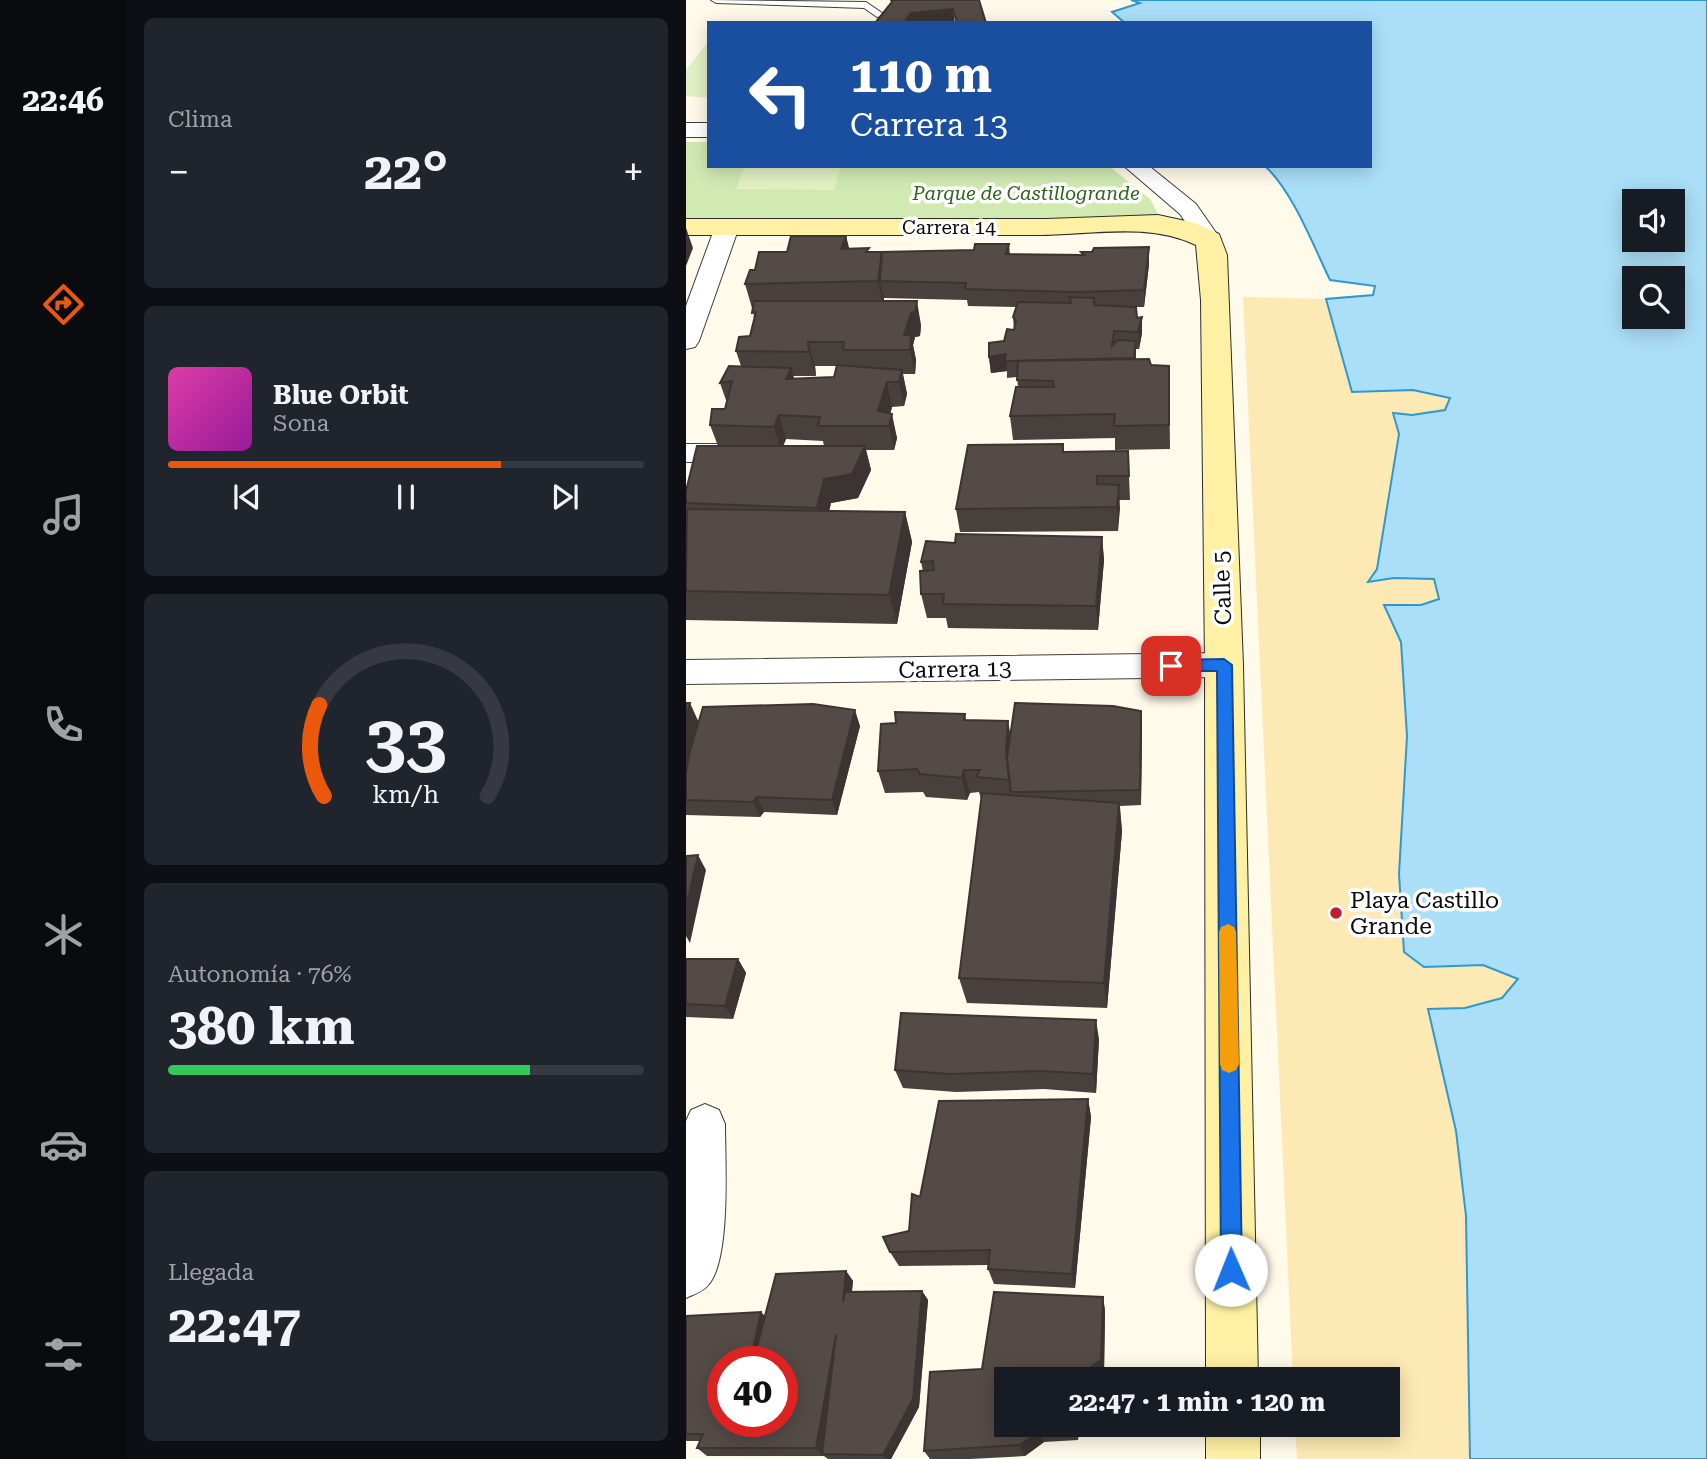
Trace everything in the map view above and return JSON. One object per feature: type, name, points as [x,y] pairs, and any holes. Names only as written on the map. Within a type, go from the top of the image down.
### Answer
[{"type":"street","points":[[686,130],[707,130]]},
{"type":"street","name":"Calle 5","points":[[1137,168],[1188,209],[1209,240],[1213,255],[1224,665],[1232,1367]]},
{"type":"street","name":"Carrera 14","points":[[686,227],[1046,227],[1158,223],[1185,229],[1209,240]]},
{"type":"street","points":[[686,341],[727,227]]},
{"type":"street","points":[[686,453],[768,453]]},
{"type":"street","name":"Carrera 13","points":[[686,672],[1224,665]]},
{"type":"street","points":[[686,1276],[695,1268],[703,1223],[705,1124]]},
{"type":"street","points":[[1233,1437],[1233,1459]]},
{"type":"lane","points":[[716,0],[866,5],[880,15]]},
{"type":"green space","points":[[707,44],[707,98],[686,96],[686,70]]},
{"type":"green space","name":"Parque de Castillogrande","points":[[686,142],[707,142],[707,168],[1111,168],[1150,199],[1158,214],[1135,219],[686,218]]},
{"type":"green space","points":[[744,168],[840,168],[834,190],[736,189]]},
{"type":"sand","name":"Playa Castillo Grande","points":[[1243,297],[1326,299],[1352,392],[1413,390],[1450,398],[1445,410],[1412,415],[1393,414],[1399,434],[1377,569],[1368,581],[1394,578],[1435,579],[1439,599],[1421,605],[1384,606],[1401,642],[1407,736],[1399,874],[1404,952],[1424,967],[1483,965],[1518,979],[1502,998],[1465,1008],[1428,1009],[1456,1131],[1466,1216],[1470,1459],[1297,1459],[1296,1437],[1400,1437],[1400,1367],[1292,1367]]},
{"type":"water","points":[[1131,0],[1707,0],[1707,1459],[1470,1459],[1466,1216],[1456,1131],[1428,1009],[1465,1008],[1502,998],[1518,979],[1483,965],[1424,967],[1404,952],[1399,874],[1407,736],[1401,642],[1384,605],[1421,605],[1439,599],[1434,579],[1394,578],[1368,582],[1377,569],[1399,434],[1393,413],[1412,415],[1445,410],[1450,398],[1413,390],[1352,392],[1326,299],[1373,295],[1375,286],[1330,280],[1293,204],[1267,168],[1372,168],[1372,21],[1123,21],[1112,12],[1140,3]]},
{"type":"building","points":[[891,0],[979,0],[985,21],[956,21],[953,9],[911,13],[905,21],[877,21]]},
{"type":"building","points":[[791,236],[846,236],[841,249],[869,248],[866,252],[882,252],[878,281],[745,284],[750,270],[755,270],[759,252],[787,252]]},
{"type":"building","points":[[975,244],[1009,244],[1006,254],[1084,255],[1081,252],[1092,252],[1094,248],[1149,247],[1144,290],[1076,292],[965,289],[966,283],[880,281],[882,252],[974,250]]},
{"type":"building","points":[[1069,297],[1094,298],[1094,305],[1136,307],[1137,318],[1142,317],[1138,332],[1114,331],[1112,346],[1117,340],[1136,341],[1134,358],[1005,361],[1006,354],[989,357],[989,343],[1004,341],[1007,329],[1014,330],[1016,320],[1013,317],[1018,302],[1071,303]]},
{"type":"building","points":[[754,301],[917,301],[904,335],[911,335],[910,350],[843,350],[844,342],[808,342],[809,352],[736,351],[739,337],[750,336],[756,312],[752,313]]},
{"type":"building","points":[[1149,359],[1151,365],[1169,366],[1169,425],[1114,426],[1115,414],[1010,416],[1016,387],[1054,387],[1053,381],[1017,380],[1018,361]]},
{"type":"building","points":[[837,365],[902,370],[899,382],[887,382],[878,411],[892,414],[889,426],[818,426],[820,417],[779,415],[774,427],[710,425],[712,409],[725,409],[732,381],[720,383],[729,366],[791,368],[786,379],[834,377]]},
{"type":"building","points":[[1063,444],[1063,452],[1128,451],[1129,476],[1097,476],[1097,484],[1119,485],[1117,507],[956,509],[968,445]]},
{"type":"building","points":[[697,446],[865,446],[852,474],[824,479],[817,508],[686,503],[686,491]]},
{"type":"building","points":[[687,509],[905,512],[889,595],[686,591]]},
{"type":"building","points":[[956,534],[1102,537],[1096,606],[943,604],[944,594],[921,594],[920,571],[934,570],[933,561],[921,562],[926,541],[955,543]]},
{"type":"building","points":[[1015,703],[1113,706],[1141,711],[1140,790],[1011,792],[1007,758]]},
{"type":"building","points":[[813,704],[855,710],[832,800],[757,797],[753,802],[686,800],[689,755],[703,707]]},
{"type":"building","points":[[895,712],[965,714],[964,720],[1008,721],[1006,751],[1009,780],[976,777],[980,770],[964,770],[962,778],[920,774],[917,769],[878,771],[881,724],[896,723]]},
{"type":"building","points":[[982,793],[1119,803],[1104,983],[959,978]]},
{"type":"building","points":[[698,855],[686,908],[686,856]]},
{"type":"building","points":[[686,959],[738,959],[725,1006],[686,1004]]},
{"type":"building","points":[[901,1013],[1096,1020],[1093,1074],[1040,1071],[950,1074],[895,1070]]},
{"type":"building","points":[[1088,1099],[1072,1274],[988,1269],[990,1250],[890,1252],[883,1237],[909,1231],[912,1194],[920,1197],[939,1101]]},
{"type":"building","points":[[846,1271],[843,1302],[845,1292],[922,1291],[913,1399],[883,1455],[822,1454],[836,1335],[816,1448],[697,1448],[703,1434],[686,1434],[686,1316],[761,1312],[754,1346],[707,1346],[707,1437],[798,1437],[798,1346],[757,1346],[776,1274]]},
{"type":"building","points":[[994,1292],[1103,1297],[1101,1360],[1090,1367],[994,1367],[994,1437],[1032,1437],[1019,1445],[924,1451],[930,1372],[982,1369]]},
{"type":"slow traffic","points":[[1228,932],[1229,1064]]},
{"type":"place","name":"Playa Castillo Grande","points":[[1336,913]]},
{"type":"route","points":[[1171,666],[1224,665],[1231,1270]]}]
